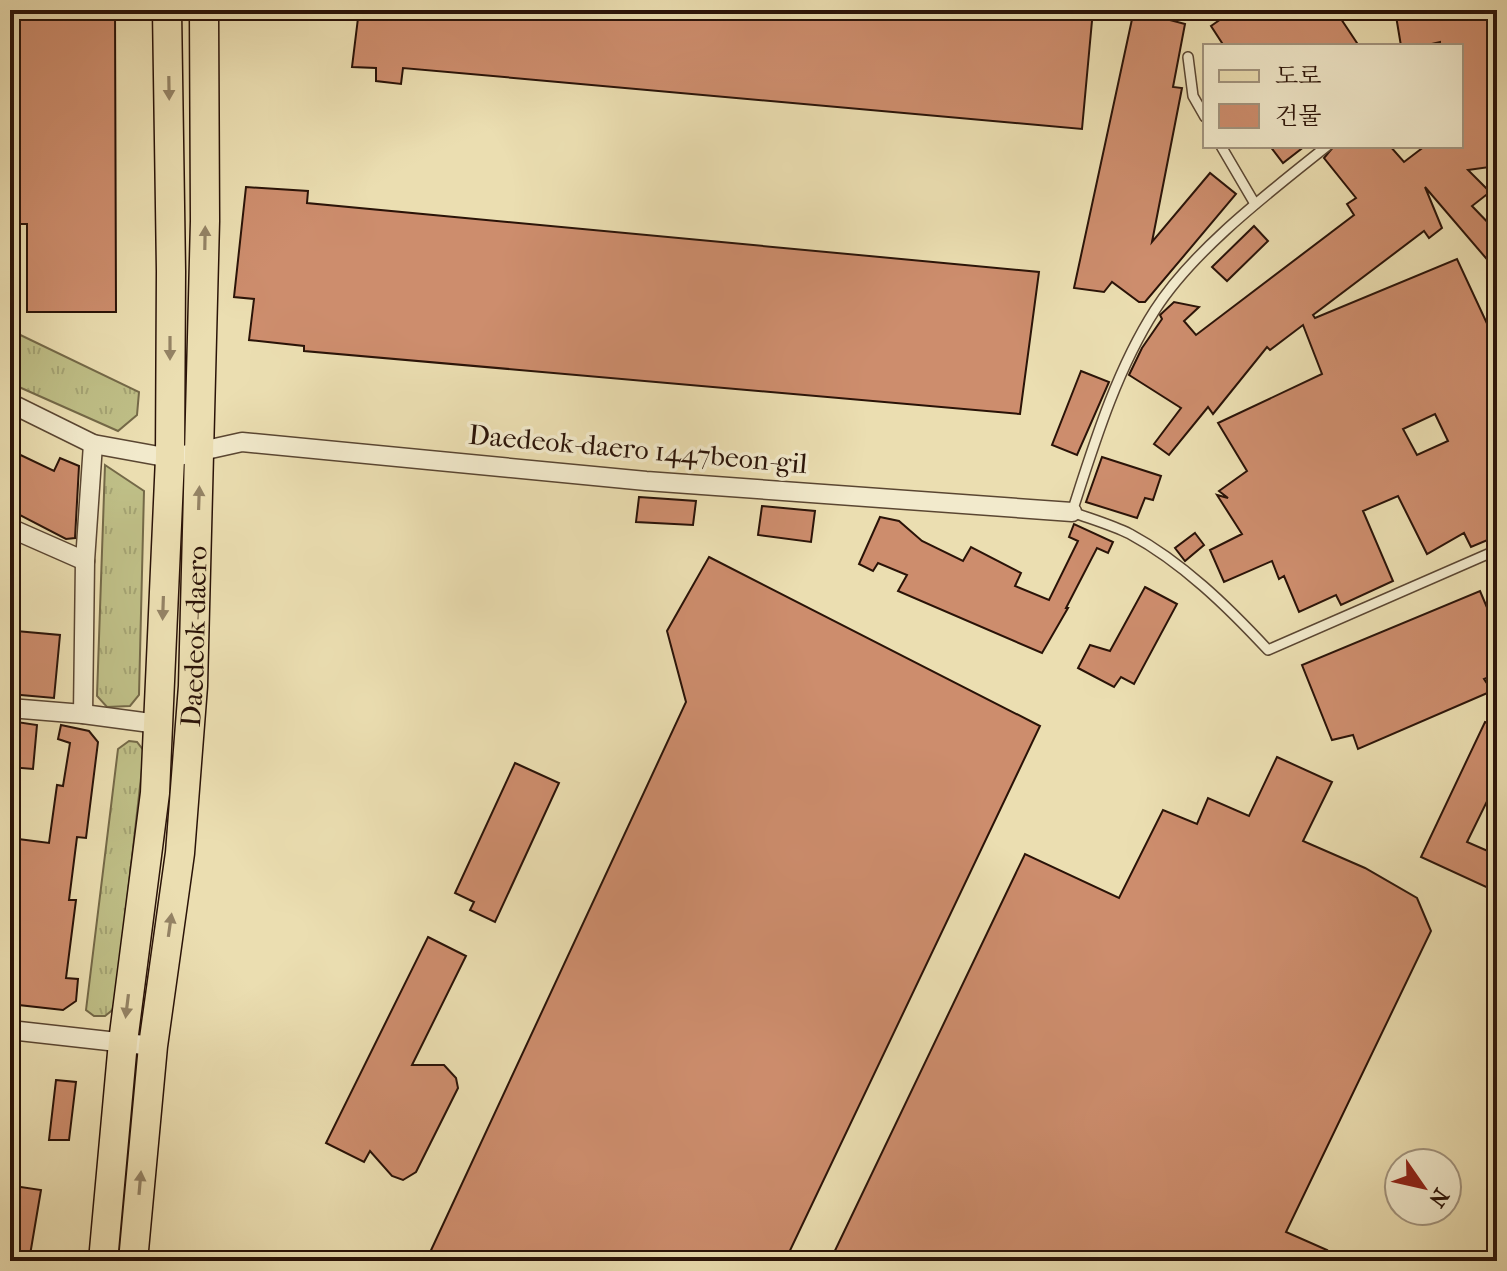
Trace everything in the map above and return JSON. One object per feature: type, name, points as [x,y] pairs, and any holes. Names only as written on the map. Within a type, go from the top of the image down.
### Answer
[{"type":"main road","name":"Daedeok-daero","points":[[103,1261],[123,1042],[155,793],[170,458],[167,10]]},
{"type":"main road","name":"Daedeok-daero","points":[[133,1261],[153,1046],[180,853],[193,686],[205,221],[204,10]]},
{"type":"street","name":"Daedeok-daero 1447beon-gil","points":[[10,403],[93,444],[170,458],[242,442],[646,481],[1072,512]]},
{"type":"street","points":[[83,714],[85,561],[93,444]]},
{"type":"street","points":[[10,528],[85,561]]},
{"type":"street","points":[[10,708],[158,724]]},
{"type":"street","points":[[10,1030],[153,1046]]},
{"type":"lane","points":[[1188,57],[1193,96],[1203,114]]},
{"type":"lane","points":[[1222,148],[1255,204]]},
{"type":"lane","points":[[1072,512],[1135,344],[1175,283],[1255,204],[1325,148]]},
{"type":"lane","name":"Daedeok-daero 1447beon-gil","points":[[1072,512],[1128,533],[1165,557],[1232,610],[1268,650],[1497,550]]},
{"type":"path","points":[[1486,1261],[1497,1246]]},
{"type":"green space","points":[[10,330],[139,392],[137,415],[118,431],[10,383]]},
{"type":"green space","points":[[105,465],[144,491],[139,695],[130,706],[107,707],[97,696]]},
{"type":"green space","points":[[129,741],[137,742],[144,751],[115,1008],[105,1016],[94,1016],[86,1010],[118,749]]},
{"type":"building","points":[[10,10],[115,10],[116,312],[27,312],[27,224],[10,224]]},
{"type":"building","points":[[359,10],[1093,10],[1082,129],[403,68],[401,84],[376,81],[376,68],[352,67]]},
{"type":"building","points":[[1134,10],[1173,10],[1170,20],[1185,24],[1173,87],[1182,88],[1152,242],[1210,173],[1236,194],[1145,302],[1139,302],[1112,282],[1104,292],[1074,288]]},
{"type":"building","points":[[1234,10],[1335,10],[1358,44],[1223,44],[1211,26]]},
{"type":"building","points":[[1395,10],[1497,10],[1497,166],[1468,170],[1490,192],[1472,206],[1497,232],[1497,271],[1425,187],[1442,228],[1429,238],[1424,231],[1313,315],[1315,318],[1457,259],[1497,345],[1497,536],[1471,547],[1464,533],[1427,554],[1398,496],[1363,511],[1393,581],[1341,605],[1336,595],[1299,612],[1284,576],[1279,579],[1272,561],[1224,582],[1210,550],[1242,534],[1217,495],[1228,498],[1219,491],[1247,471],[1218,423],[1322,374],[1303,325],[1270,350],[1267,347],[1213,414],[1208,407],[1169,455],[1154,444],[1181,408],[1129,375],[1142,348],[1162,319],[1160,315],[1174,302],[1199,307],[1184,321],[1196,335],[1354,215],[1347,204],[1356,198],[1324,158],[1332,148],[1392,148],[1404,162],[1422,148],[1463,148],[1463,44],[1401,44]],"holes":[[[1435,414],[1448,441],[1417,455],[1403,429]]]},
{"type":"building","points":[[1272,148],[1302,148],[1283,163]]},
{"type":"building","points":[[246,187],[308,191],[307,203],[1039,272],[1020,414],[304,351],[304,346],[249,340],[254,299],[234,297]]},
{"type":"building","points":[[1254,226],[1268,241],[1227,281],[1212,267]]},
{"type":"building","points":[[1081,371],[1109,382],[1077,455],[1052,445]]},
{"type":"building","points":[[10,450],[54,471],[60,458],[79,466],[75,538],[66,539],[10,510]]},
{"type":"building","points":[[1102,457],[1161,476],[1153,500],[1145,498],[1137,518],[1086,502]]},
{"type":"building","points":[[639,497],[696,501],[693,525],[636,522]]},
{"type":"building","points":[[762,506],[815,511],[811,542],[758,535]]},
{"type":"building","points":[[880,517],[899,521],[922,541],[963,561],[971,547],[1021,573],[1015,586],[1049,600],[1078,541],[1069,537],[1074,524],[1113,542],[1108,553],[1097,548],[1042,653],[898,591],[907,575],[878,563],[873,571],[859,564]]},
{"type":"building","points":[[1195,533],[1204,545],[1185,561],[1175,548]]},
{"type":"building","points":[[709,557],[1040,726],[785,1261],[426,1261],[686,702],[667,631]]},
{"type":"building","points":[[1145,587],[1177,604],[1134,684],[1121,677],[1114,687],[1078,668],[1090,645],[1110,651]]},
{"type":"building","points":[[1480,591],[1497,631],[1497,674],[1484,679],[1492,691],[1358,749],[1353,735],[1332,740],[1302,665]]},
{"type":"building","points":[[16,631],[60,635],[54,698],[10,694],[10,635],[16,636]]},
{"type":"building","points":[[10,721],[37,725],[33,769],[10,767]]},
{"type":"building","points":[[1485,722],[1497,727],[1497,781],[1467,842],[1497,855],[1497,892],[1421,857]]},
{"type":"building","points":[[61,725],[89,731],[98,742],[86,838],[77,837],[69,900],[76,900],[66,978],[78,979],[76,1001],[63,1010],[10,1004],[10,838],[49,843],[57,785],[63,786],[70,743],[58,739]]},
{"type":"building","points":[[1277,757],[1332,782],[1303,841],[1365,868],[1417,898],[1431,931],[1286,1232],[1327,1250],[1321,1261],[830,1261],[1025,854],[1119,898],[1163,810],[1197,824],[1208,798],[1249,816]]},
{"type":"building","points":[[515,763],[559,783],[495,922],[470,910],[474,902],[455,893]]},
{"type":"building","points":[[428,937],[466,956],[412,1065],[444,1065],[456,1078],[458,1088],[416,1172],[403,1180],[392,1176],[370,1151],[364,1162],[326,1143]]},
{"type":"building","points":[[56,1080],[76,1082],[69,1140],[49,1140]]},
{"type":"building","points":[[14,1186],[41,1190],[29,1261],[10,1261],[10,1213]]}]
